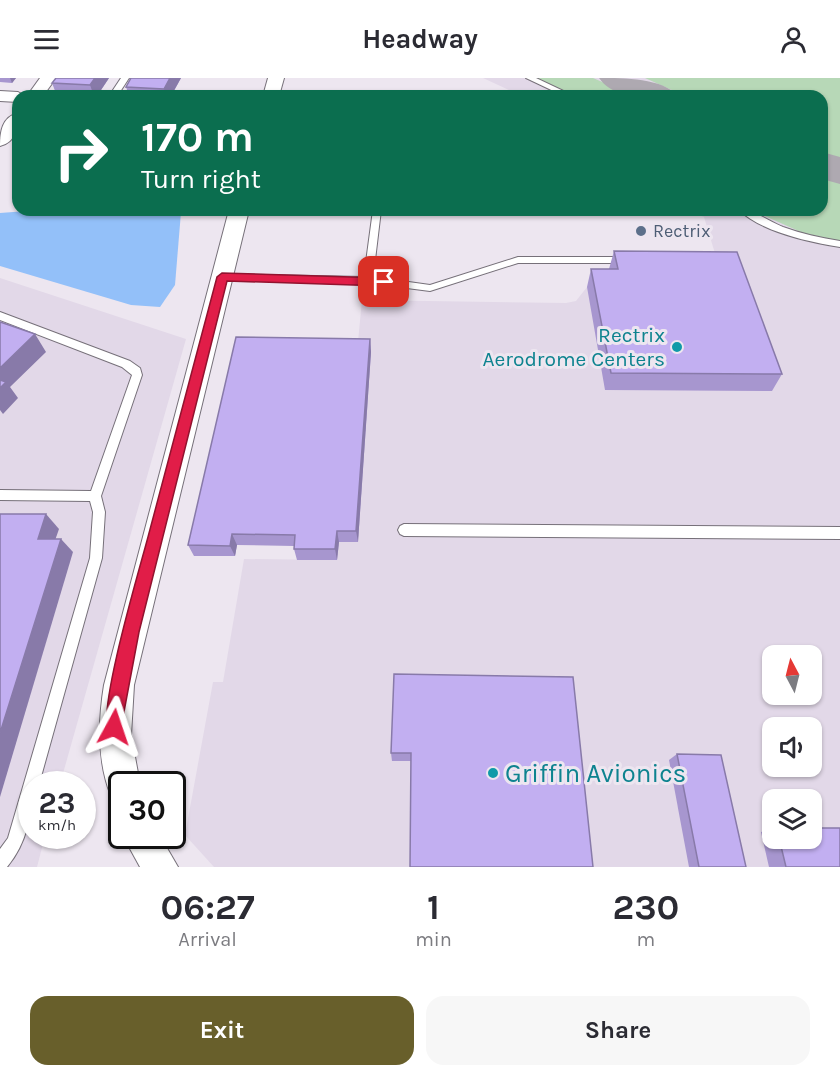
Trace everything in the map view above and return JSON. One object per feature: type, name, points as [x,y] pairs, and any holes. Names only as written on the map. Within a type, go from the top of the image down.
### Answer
[{"type":"street","points":[[0,141],[12,126]]},
{"type":"street","points":[[120,771],[114,727],[119,685],[238,216]]},
{"type":"street","points":[[148,849],[160,867]]},
{"type":"lane","points":[[530,78],[557,90]]},
{"type":"lane","points":[[368,280],[376,216]]},
{"type":"lane","points":[[754,216],[772,226],[797,235],[840,244]]},
{"type":"lane","points":[[222,277],[368,280],[430,288],[518,260],[638,260]]},
{"type":"lane","points":[[0,316],[103,355],[136,371],[136,380],[95,496],[99,512],[99,540],[96,558],[16,838],[12,848],[0,862]]},
{"type":"lane","points":[[0,495],[95,496]]},
{"type":"lane","points":[[404,530],[840,533]]},
{"type":"shaded area","points":[[483,78],[840,78],[840,867],[214,867],[186,836],[186,830],[213,682],[223,682],[244,559],[337,560],[339,542],[358,542],[371,352],[357,352],[362,300],[566,303],[576,301],[587,287],[612,287],[720,270],[704,217],[702,216],[828,216],[828,90],[509,90]]},
{"type":"shaded area","points":[[0,278],[186,339],[64,771],[18,771],[18,849],[42,849],[37,867],[0,867]]},
{"type":"green space","points":[[535,78],[593,78],[621,90],[562,90]]},
{"type":"green space","points":[[645,78],[840,78],[840,161],[828,156],[828,90],[672,90]]},
{"type":"green space","points":[[828,178],[840,183],[840,241],[803,233],[765,216],[828,216]]},
{"type":"water","points":[[12,212],[12,216],[181,216],[175,285],[160,307],[131,305],[0,266],[0,213]]},
{"type":"building","points":[[56,78],[95,78],[90,85],[52,83]]},
{"type":"building","points":[[131,78],[170,78],[164,89],[126,87]]},
{"type":"building","name":"Rectrix Aerodrome Centers","points":[[614,251],[737,252],[782,374],[611,373],[591,269],[618,269]]},
{"type":"building","points":[[0,322],[35,334],[0,368]]},
{"type":"building","points":[[236,337],[370,339],[356,531],[337,531],[335,549],[294,549],[295,535],[232,534],[230,546],[188,545]]},
{"type":"building","points":[[0,380],[6,382],[0,388]]},
{"type":"building","points":[[0,514],[46,514],[38,539],[61,539],[0,733]]},
{"type":"building","name":"Griffin Avionics","points":[[394,674],[573,677],[593,867],[410,867],[411,753],[391,753]]},
{"type":"building","points":[[677,754],[721,755],[746,867],[699,867]]},
{"type":"building","points":[[822,828],[840,828],[840,867],[786,867],[782,849],[822,849]]},
{"type":"taxiway","points":[[617,78],[646,90]]},
{"type":"taxiway","points":[[828,167],[840,172]]},
{"type":"place","name":"Rectrix","points":[[641,231]]},
{"type":"place","name":"Rectrix Aerodrome Centers","points":[[677,347]]},
{"type":"place","name":"Griffin Avionics","points":[[493,773]]},
{"type":"route","points":[[114,727],[116,704],[131,632],[222,277],[384,282]]}]
